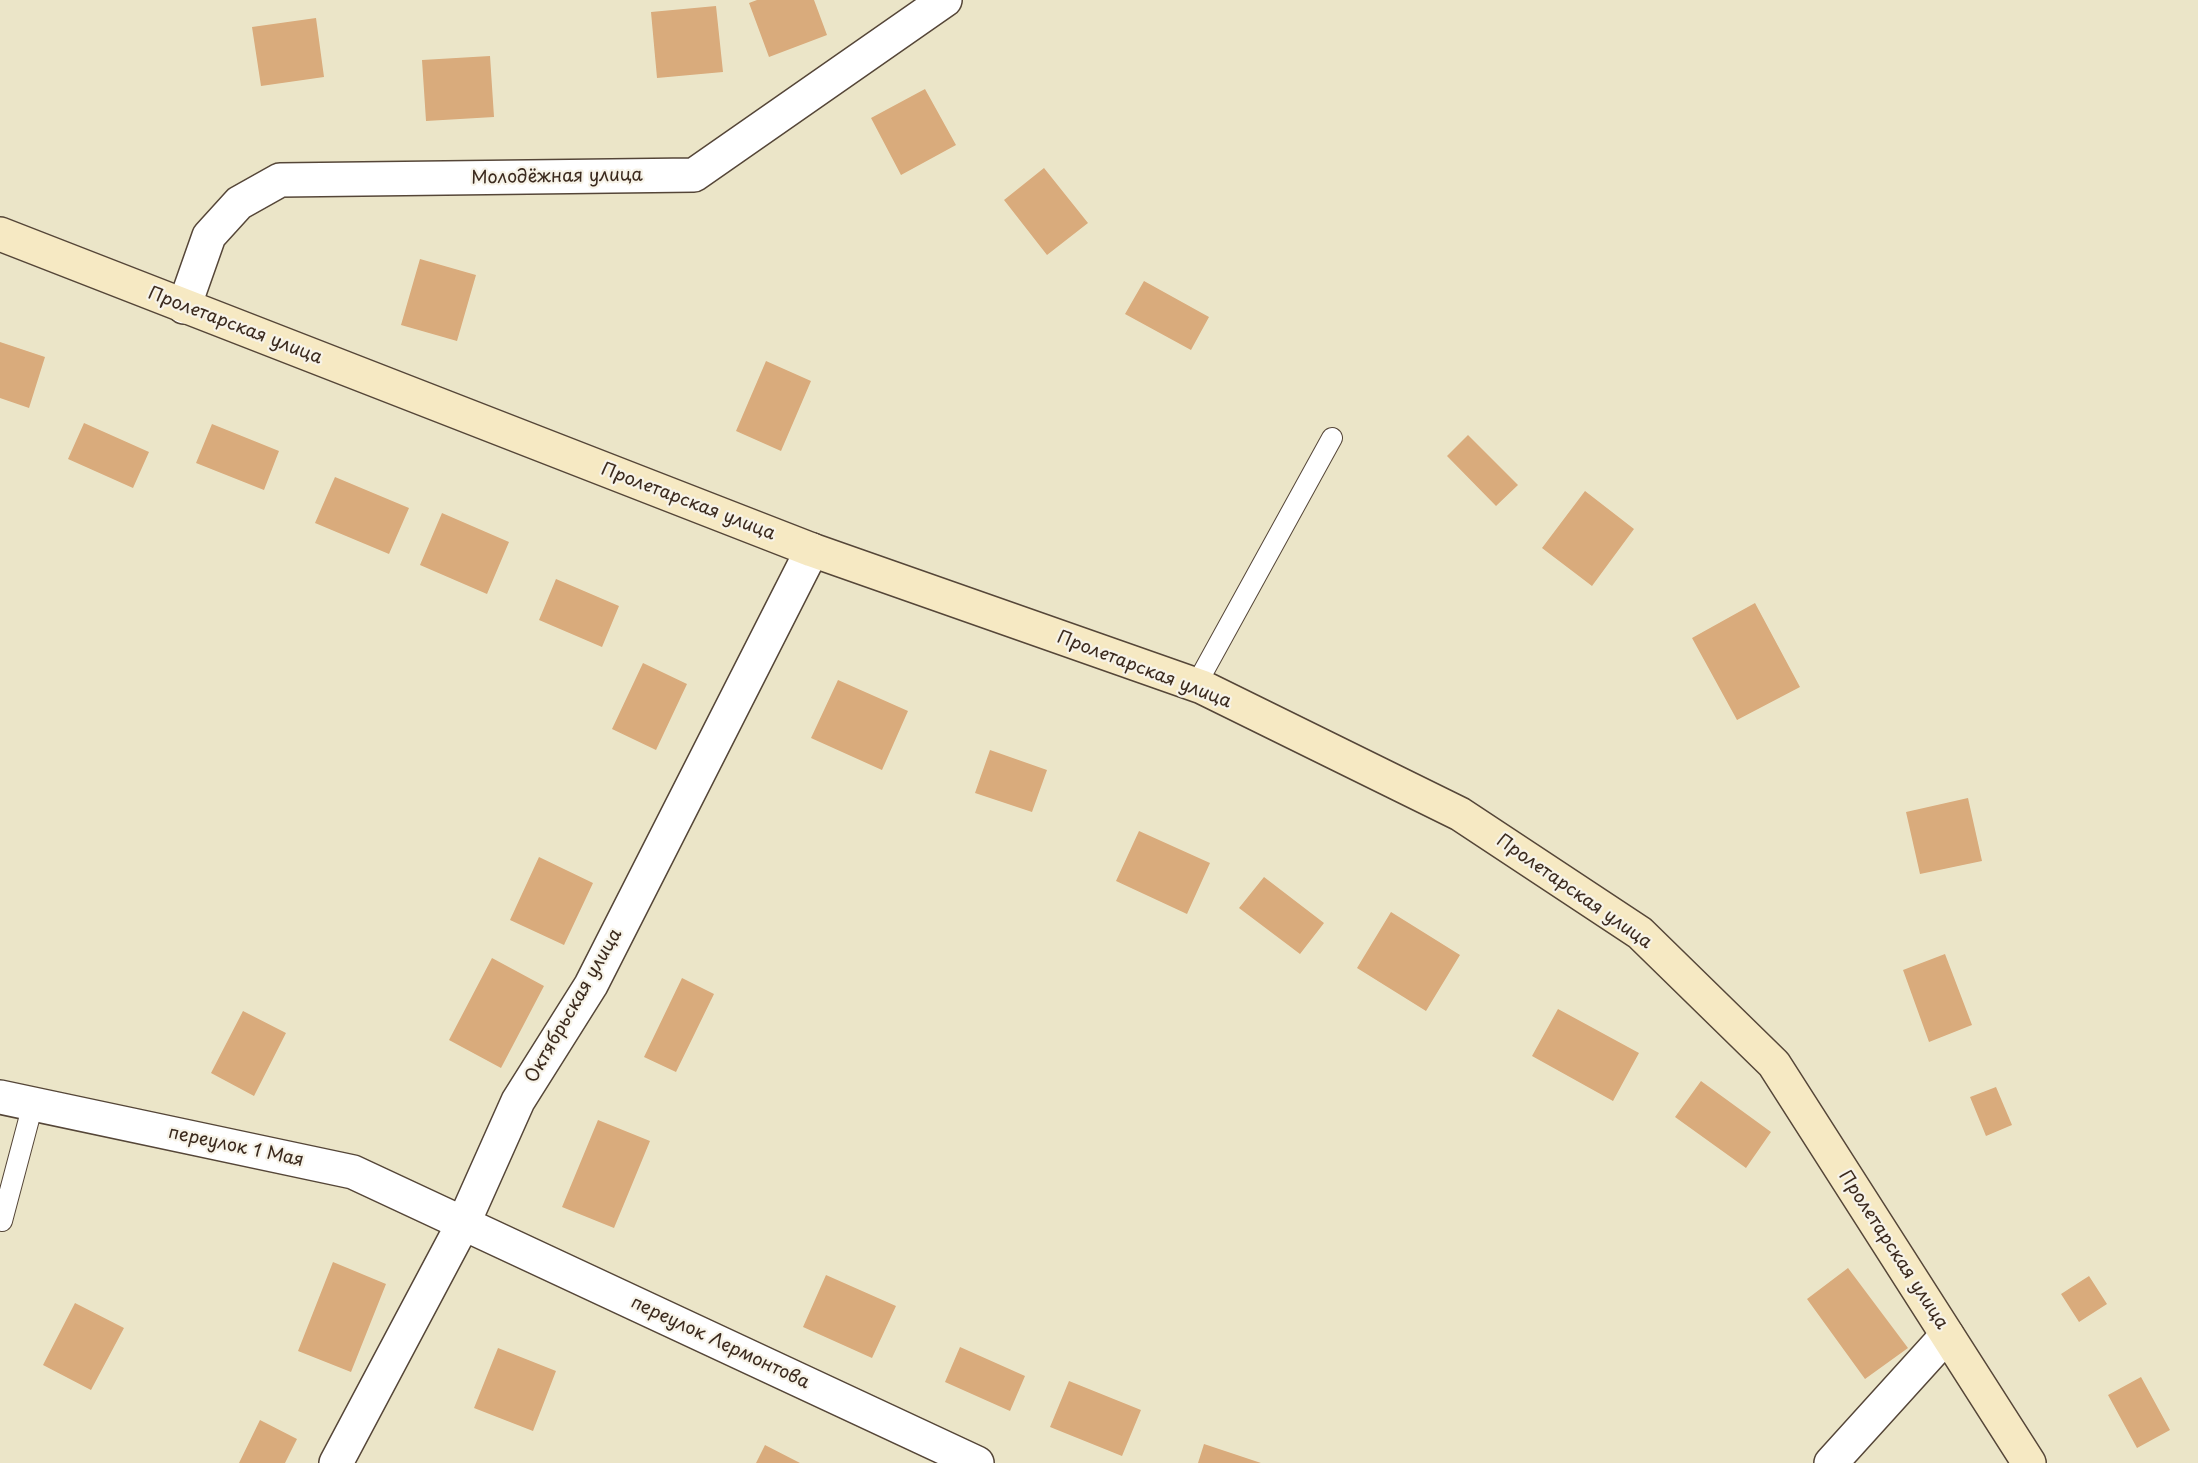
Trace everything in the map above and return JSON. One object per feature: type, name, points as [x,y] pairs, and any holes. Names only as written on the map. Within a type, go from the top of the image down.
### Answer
[{"type":"street","name":"Молодёжная улица","points":[[184,307],[209,236],[239,204],[280,180],[694,175],[945,0]]},
{"type":"street","name":"Пролетарская улица","points":[[0,234],[812,550],[1196,685],[1460,814],[1640,933],[1774,1064],[2029,1463]]},
{"type":"street","name":"Октябрьская улица","points":[[336,1463],[464,1222],[518,1101],[591,986],[812,550]]},
{"type":"street","name":"переулок 1 Мая","points":[[0,1097],[353,1172],[464,1222]]},
{"type":"street","name":"переулок Лермонтова","points":[[464,1222],[977,1463]]},
{"type":"street","points":[[1831,1463],[1947,1335]]},
{"type":"lane","points":[[1196,685],[1332,438]]},
{"type":"lane","points":[[2,1221],[33,1104]]},
{"type":"building","points":[[757,0],[814,0],[827,35],[769,57],[749,3]]},
{"type":"building","points":[[716,6],[723,72],[657,78],[651,12]]},
{"type":"building","points":[[316,18],[324,77],[261,86],[252,27]]},
{"type":"building","points":[[490,56],[494,117],[426,121],[422,60]]},
{"type":"building","points":[[925,89],[956,145],[901,175],[871,118]]},
{"type":"building","points":[[1044,168],[1088,223],[1047,255],[1004,200]]},
{"type":"building","points":[[420,259],[476,275],[457,341],[401,325]]},
{"type":"building","points":[[1144,281],[1209,317],[1191,350],[1125,314]]},
{"type":"building","points":[[0,342],[45,357],[29,408],[0,398]]},
{"type":"building","points":[[766,361],[811,381],[781,451],[736,431]]},
{"type":"building","points":[[84,423],[149,452],[133,488],[68,459]]},
{"type":"building","points":[[212,424],[279,451],[264,490],[196,463]]},
{"type":"building","points":[[1468,435],[1518,485],[1496,506],[1447,456]]},
{"type":"building","points":[[335,477],[409,508],[389,554],[315,523]]},
{"type":"building","points":[[1585,491],[1634,529],[1592,586],[1542,548]]},
{"type":"building","points":[[442,513],[509,542],[487,594],[420,565]]},
{"type":"building","points":[[556,579],[619,606],[602,647],[539,620]]},
{"type":"building","points":[[1755,603],[1800,687],[1737,720],[1692,638]]},
{"type":"building","points":[[643,663],[687,684],[656,750],[612,729]]},
{"type":"building","points":[[838,680],[908,711],[882,770],[811,738]]},
{"type":"building","points":[[990,750],[1047,770],[1032,812],[975,793]]},
{"type":"building","points":[[1968,798],[1982,861],[1920,874],[1906,812]]},
{"type":"building","points":[[1139,831],[1210,863],[1187,914],[1116,881]]},
{"type":"building","points":[[539,857],[593,883],[564,945],[510,920]]},
{"type":"building","points":[[1264,877],[1324,923],[1300,954],[1239,908]]},
{"type":"building","points":[[1391,912],[1460,955],[1426,1011],[1357,968]]},
{"type":"building","points":[[1945,954],[1972,1025],[1929,1042],[1903,970]]},
{"type":"building","points":[[492,958],[544,986],[501,1068],[449,1040]]},
{"type":"building","points":[[682,978],[714,994],[676,1072],[644,1057]]},
{"type":"building","points":[[1558,1009],[1639,1053],[1613,1101],[1532,1056]]},
{"type":"building","points":[[243,1011],[286,1033],[254,1096],[211,1073]]},
{"type":"building","points":[[1701,1081],[1771,1132],[1746,1168],[1675,1117]]},
{"type":"building","points":[[1996,1087],[2012,1125],[1986,1136],[1970,1097]]},
{"type":"building","points":[[598,1120],[650,1141],[614,1228],[562,1207]]},
{"type":"building","points":[[333,1262],[386,1284],[351,1372],[298,1351]]},
{"type":"building","points":[[1848,1268],[1908,1348],[1865,1379],[1807,1299]]},
{"type":"building","points":[[826,1275],[896,1306],[872,1358],[803,1327]]},
{"type":"building","points":[[2089,1276],[2107,1304],[2079,1322],[2061,1294]]},
{"type":"building","points":[[75,1303],[124,1328],[91,1390],[43,1365]]},
{"type":"building","points":[[960,1347],[1025,1376],[1010,1411],[945,1382]]},
{"type":"building","points":[[498,1348],[556,1371],[533,1431],[474,1408]]},
{"type":"building","points":[[2141,1377],[2170,1430],[2137,1448],[2108,1395]]},
{"type":"building","points":[[1069,1381],[1141,1410],[1122,1456],[1050,1427]]},
{"type":"building","points":[[260,1420],[297,1439],[285,1463],[239,1463]]},
{"type":"building","points":[[1204,1444],[1261,1463],[1198,1463]]},
{"type":"building","points":[[765,1445],[800,1463],[756,1463]]}]
